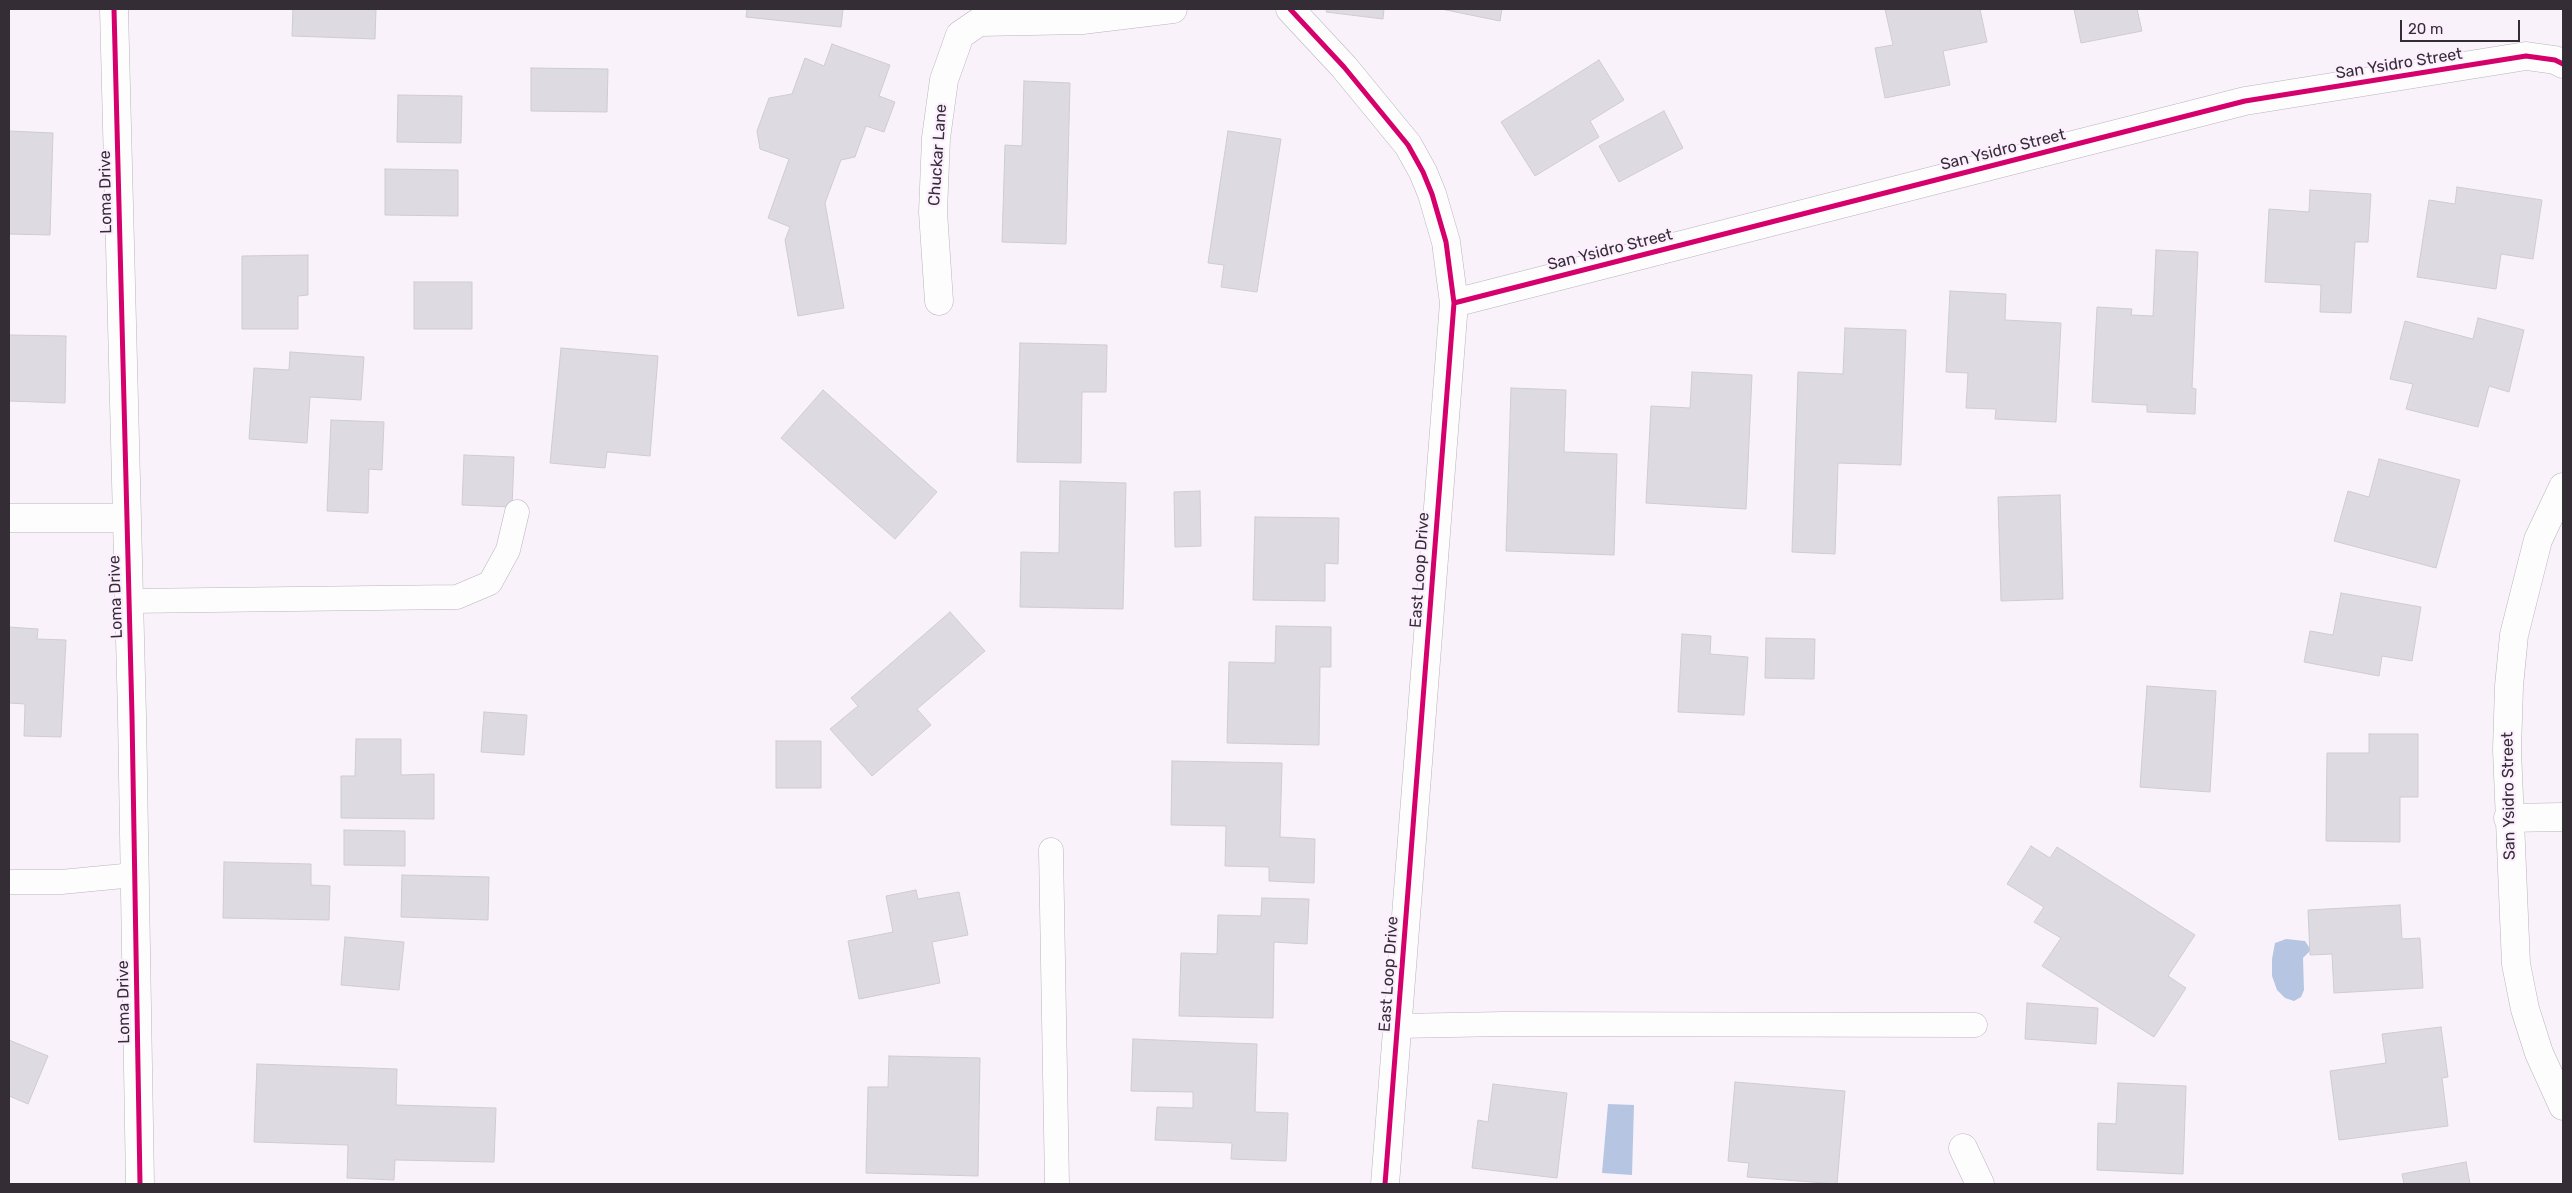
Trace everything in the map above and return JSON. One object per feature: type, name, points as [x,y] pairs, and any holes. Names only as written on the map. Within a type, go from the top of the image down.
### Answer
[{"type":"street","name":"Loma Drive","points":[[114,9],[129,601],[140,1184]]},
{"type":"street","name":"Chuckar Lane","points":[[939,301],[933,212],[936,138],[943,90],[960,35],[979,22],[1082,20],[1173,9]]},
{"type":"street","name":"East Loop Drive","points":[[1290,9],[1344,67],[1408,146],[1423,172],[1432,194],[1446,242],[1454,303],[1385,1184]]},
{"type":"street","name":"San Ysidro Street","points":[[1454,303],[2245,101],[2526,56],[2555,60],[2563,64]]},
{"type":"street","name":"San Ysidro Street","points":[[2563,487],[2538,540],[2514,635],[2508,696],[2508,818],[2516,964],[2525,1009],[2539,1053],[2563,1106]]},
{"type":"street","points":[[9,518],[126,518]]},
{"type":"street","points":[[2508,818],[2563,817]]},
{"type":"street","points":[[1963,1148],[1980,1184]]},
{"type":"lane","points":[[129,601],[457,597],[490,583],[508,550],[517,512]]},
{"type":"lane","points":[[1051,850],[1057,1184]]},
{"type":"lane","points":[[9,882],[61,882],[134,875]]},
{"type":"lane","points":[[1398,1026],[1504,1024],[1975,1025]]},
{"type":"water","points":[[2286,939],[2305,941],[2311,950],[2303,958],[2304,990],[2301,997],[2294,1001],[2285,998],[2277,990],[2272,976],[2272,959],[2275,943]]},
{"type":"water","points":[[1608,1104],[1634,1105],[1632,1175],[1602,1173]]},
{"type":"building","points":[[293,9],[376,9],[375,39],[292,36]]},
{"type":"building","points":[[747,9],[843,9],[841,27],[746,17]]},
{"type":"building","points":[[1327,9],[1384,9],[1383,19],[1326,12]]},
{"type":"building","points":[[1441,9],[1502,9],[1500,21]]},
{"type":"building","points":[[1885,9],[1980,9],[1987,42],[1943,51],[1950,85],[1885,98],[1875,48],[1893,45]]},
{"type":"building","points":[[2074,9],[2137,9],[2142,31],[2081,43]]},
{"type":"building","points":[[832,44],[890,65],[879,96],[895,102],[884,132],[866,126],[855,157],[841,160],[825,203],[844,308],[798,316],[785,240],[790,227],[768,218],[789,159],[760,149],[757,131],[769,98],[792,94],[805,58],[824,66]]},
{"type":"building","points":[[1599,60],[1624,100],[1590,121],[1599,137],[1535,176],[1501,122]]},
{"type":"building","points":[[531,68],[608,69],[607,112],[531,111]]},
{"type":"building","points":[[1024,81],[1070,83],[1066,244],[1002,242],[1005,145],[1022,146]]},
{"type":"building","points":[[398,95],[462,96],[461,143],[397,142]]},
{"type":"building","points":[[1664,111],[1683,148],[1619,182],[1599,146]]},
{"type":"building","points":[[9,131],[53,133],[50,235],[9,234]]},
{"type":"building","points":[[1228,131],[1281,139],[1257,292],[1221,287],[1224,265],[1208,263]]},
{"type":"building","points":[[385,169],[458,170],[458,216],[385,215]]},
{"type":"building","points":[[2457,187],[2542,200],[2533,259],[2501,254],[2496,289],[2417,277],[2429,200],[2455,204]]},
{"type":"building","points":[[2310,190],[2371,194],[2368,242],[2355,242],[2351,313],[2320,312],[2321,285],[2265,282],[2269,209],[2309,212]]},
{"type":"building","points":[[2156,250],[2198,252],[2192,388],[2196,389],[2195,414],[2147,412],[2147,405],[2092,402],[2097,307],[2132,309],[2131,315],[2153,316]]},
{"type":"building","points":[[308,255],[308,295],[298,296],[298,329],[242,329],[242,256]]},
{"type":"building","points":[[414,282],[472,282],[472,329],[414,329]]},
{"type":"building","points":[[1950,291],[2006,294],[2005,320],[2061,323],[2056,422],[1995,419],[1996,409],[1966,408],[1968,373],[1946,372]]},
{"type":"building","points":[[2478,318],[2524,330],[2509,392],[2489,386],[2478,427],[2406,409],[2413,384],[2390,379],[2405,321],[2473,339]]},
{"type":"building","points":[[1845,328],[1906,330],[1901,465],[1838,463],[1835,554],[1792,552],[1798,372],[1843,374]]},
{"type":"building","points":[[9,335],[66,336],[65,403],[9,401]]},
{"type":"building","points":[[1020,343],[1107,345],[1106,392],[1082,392],[1081,463],[1017,462]]},
{"type":"building","points":[[561,348],[658,356],[650,456],[607,452],[605,468],[550,463]]},
{"type":"building","points":[[290,352],[364,357],[361,400],[310,397],[307,443],[249,439],[254,368],[289,370]]},
{"type":"building","points":[[1692,372],[1752,375],[1746,509],[1646,503],[1651,406],[1690,408]]},
{"type":"building","points":[[1511,388],[1566,390],[1564,452],[1617,454],[1614,555],[1506,551]]},
{"type":"building","points":[[823,390],[937,492],[895,539],[781,438]]},
{"type":"building","points":[[331,420],[384,422],[382,470],[369,469],[368,513],[327,511]]},
{"type":"building","points":[[464,455],[514,457],[512,507],[462,505]]},
{"type":"building","points":[[2379,459],[2460,480],[2436,568],[2334,541],[2348,491],[2369,497]]},
{"type":"building","points":[[1060,481],[1126,483],[1123,609],[1020,607],[1021,552],[1059,553]]},
{"type":"building","points":[[1200,491],[1201,546],[1175,547],[1174,492]]},
{"type":"building","points":[[2060,495],[2063,599],[2001,601],[1998,497]]},
{"type":"building","points":[[1255,517],[1339,518],[1338,564],[1325,563],[1325,601],[1253,600]]},
{"type":"building","points":[[2341,593],[2421,607],[2412,661],[2382,656],[2379,676],[2304,662],[2310,631],[2333,635]]},
{"type":"building","points":[[950,612],[985,651],[917,709],[931,725],[872,776],[830,729],[858,706],[851,698]]},
{"type":"building","points":[[1276,626],[1331,627],[1331,667],[1320,667],[1319,745],[1227,743],[1229,662],[1275,663]]},
{"type":"building","points":[[9,627],[38,629],[37,639],[66,640],[61,737],[24,736],[25,704],[9,703]]},
{"type":"building","points":[[1682,634],[1711,636],[1710,654],[1748,657],[1744,715],[1678,712]]},
{"type":"building","points":[[1766,638],[1815,639],[1814,679],[1765,678]]},
{"type":"building","points":[[2147,686],[2216,691],[2210,792],[2140,787]]},
{"type":"building","points":[[484,712],[527,715],[524,755],[481,752]]},
{"type":"building","points":[[2369,734],[2418,734],[2418,797],[2400,797],[2400,842],[2326,841],[2327,753],[2369,753]]},
{"type":"building","points":[[356,739],[401,739],[401,775],[434,774],[434,819],[341,818],[341,776],[355,776]]},
{"type":"building","points":[[776,741],[821,741],[821,788],[776,788]]},
{"type":"building","points":[[1172,761],[1282,763],[1280,837],[1315,839],[1314,883],[1269,881],[1269,867],[1225,866],[1226,826],[1171,825]]},
{"type":"building","points":[[344,830],[405,831],[405,866],[344,865]]},
{"type":"building","points":[[2031,846],[2050,858],[2057,847],[2195,935],[2168,976],[2186,988],[2154,1037],[2042,966],[2061,938],[2034,922],[2044,907],[2007,884]]},
{"type":"building","points":[[224,862],[311,864],[311,885],[330,886],[329,920],[223,918]]},
{"type":"building","points":[[402,875],[489,877],[488,920],[401,917]]},
{"type":"building","points":[[916,890],[918,899],[959,892],[968,935],[932,942],[940,983],[859,999],[848,941],[893,932],[886,896]]},
{"type":"building","points":[[1262,898],[1309,899],[1307,944],[1274,942],[1273,1018],[1179,1016],[1181,953],[1217,954],[1218,915],[1261,916]]},
{"type":"building","points":[[2400,905],[2402,939],[2420,938],[2423,988],[2334,993],[2332,954],[2310,955],[2308,910]]},
{"type":"building","points":[[345,937],[404,942],[399,990],[341,985]]},
{"type":"building","points":[[2027,1003],[2098,1008],[2096,1044],[2025,1039]]},
{"type":"building","points":[[2441,1027],[2448,1077],[2442,1078],[2448,1126],[2339,1140],[2330,1071],[2386,1063],[2382,1034]]},
{"type":"building","points":[[1133,1039],[1257,1044],[1255,1112],[1288,1113],[1286,1161],[1231,1159],[1232,1143],[1155,1140],[1157,1107],[1193,1108],[1193,1092],[1131,1091]]},
{"type":"building","points":[[9,1040],[48,1056],[28,1104],[9,1096]]},
{"type":"building","points":[[889,1056],[980,1058],[978,1176],[866,1173],[868,1087],[888,1087]]},
{"type":"building","points":[[257,1064],[397,1069],[396,1105],[496,1108],[494,1162],[395,1160],[394,1180],[347,1178],[348,1145],[254,1142]]},
{"type":"building","points":[[1735,1082],[1845,1091],[1837,1184],[1747,1177],[1749,1163],[1728,1161]]},
{"type":"building","points":[[2118,1083],[2186,1086],[2183,1174],[2097,1170],[2098,1123],[2116,1124]]},
{"type":"building","points":[[1493,1084],[1567,1093],[1557,1178],[1472,1168],[1478,1120],[1488,1122]]},
{"type":"building","points":[[2466,1162],[2470,1184],[2404,1184],[2402,1174]]},
{"type":"cycle path","points":[[114,9],[132,716],[140,1184]]},
{"type":"cycle path","points":[[1290,9],[1344,67],[1408,145],[1423,172],[1432,194],[1446,242],[1454,303],[1385,1184]]},
{"type":"cycle path","points":[[1454,303],[2245,101],[2526,56],[2555,60],[2563,64]]}]
